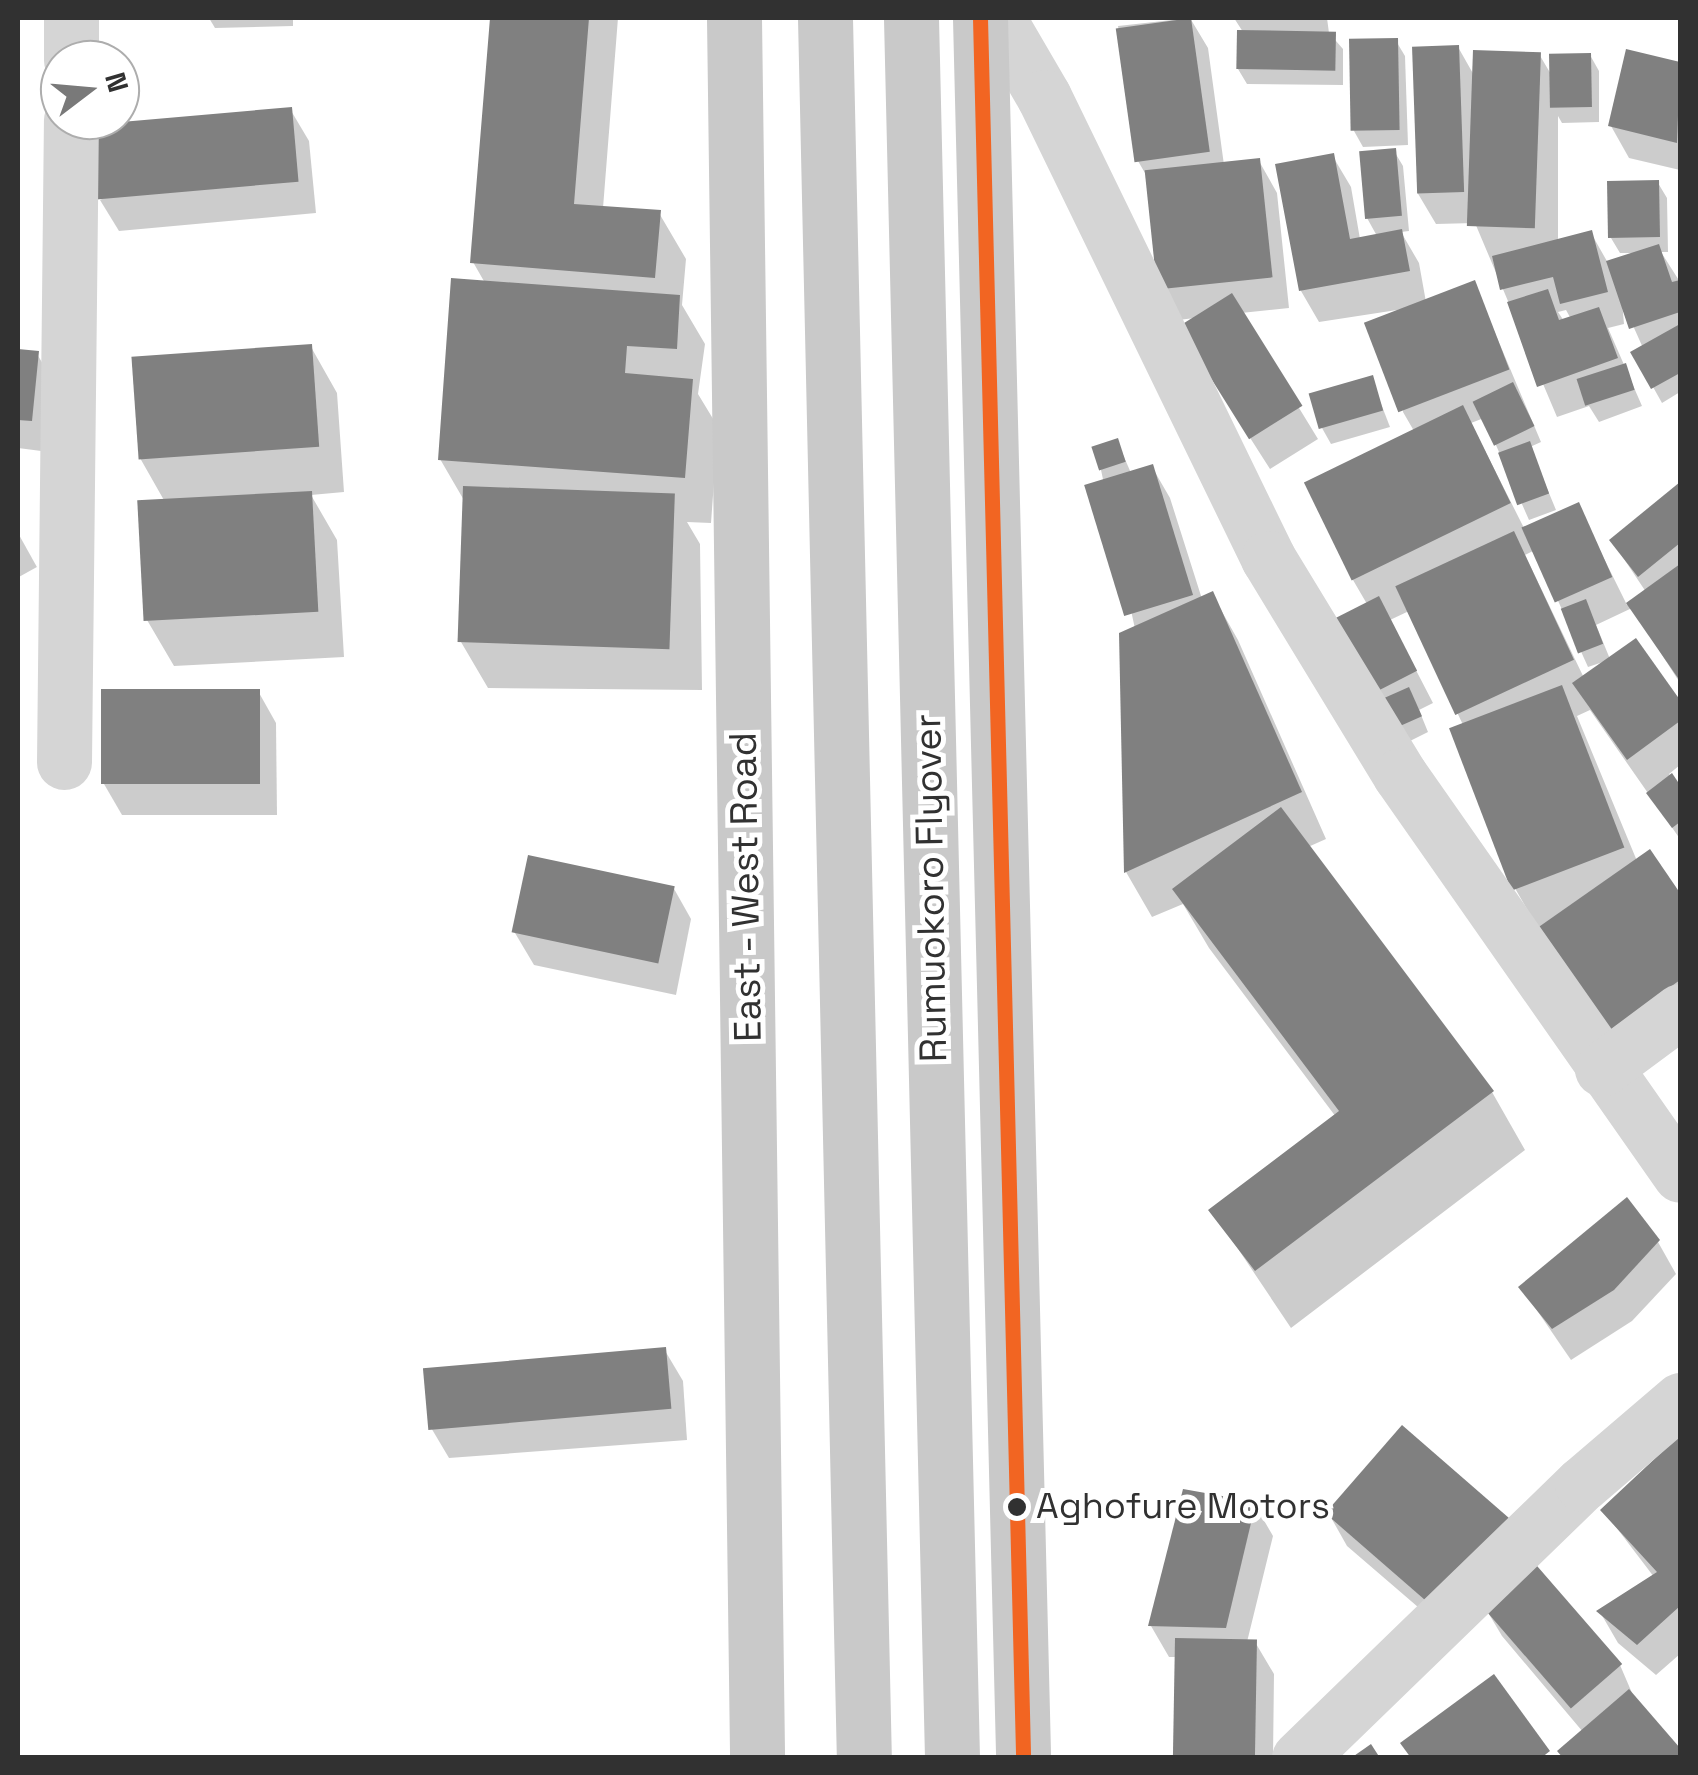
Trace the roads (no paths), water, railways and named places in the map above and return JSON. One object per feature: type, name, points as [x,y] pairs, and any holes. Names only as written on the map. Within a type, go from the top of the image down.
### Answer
[{"type":"main road","name":"East - West Road","points":[[734,18],[757,1758]]},
{"type":"main road","points":[[825,18],[864,1758]]},
{"type":"main road","name":"Rumuokoro Flyover","points":[[911,18],[952,1758]]},
{"type":"main road","points":[[980,18],[1024,1758]]},
{"type":"street","points":[[998,18],[1044,97],[1268,558],[1400,775],[1602,1070],[1680,1175]]},
{"type":"street","points":[[64,762],[71,140]]},
{"type":"street","points":[[1602,1070],[1680,1011]]},
{"type":"street","points":[[1299,1758],[1582,1484],[1680,1400]]},
{"type":"place","name":"Aghofure Motors","points":[[1017,1507]]}]
